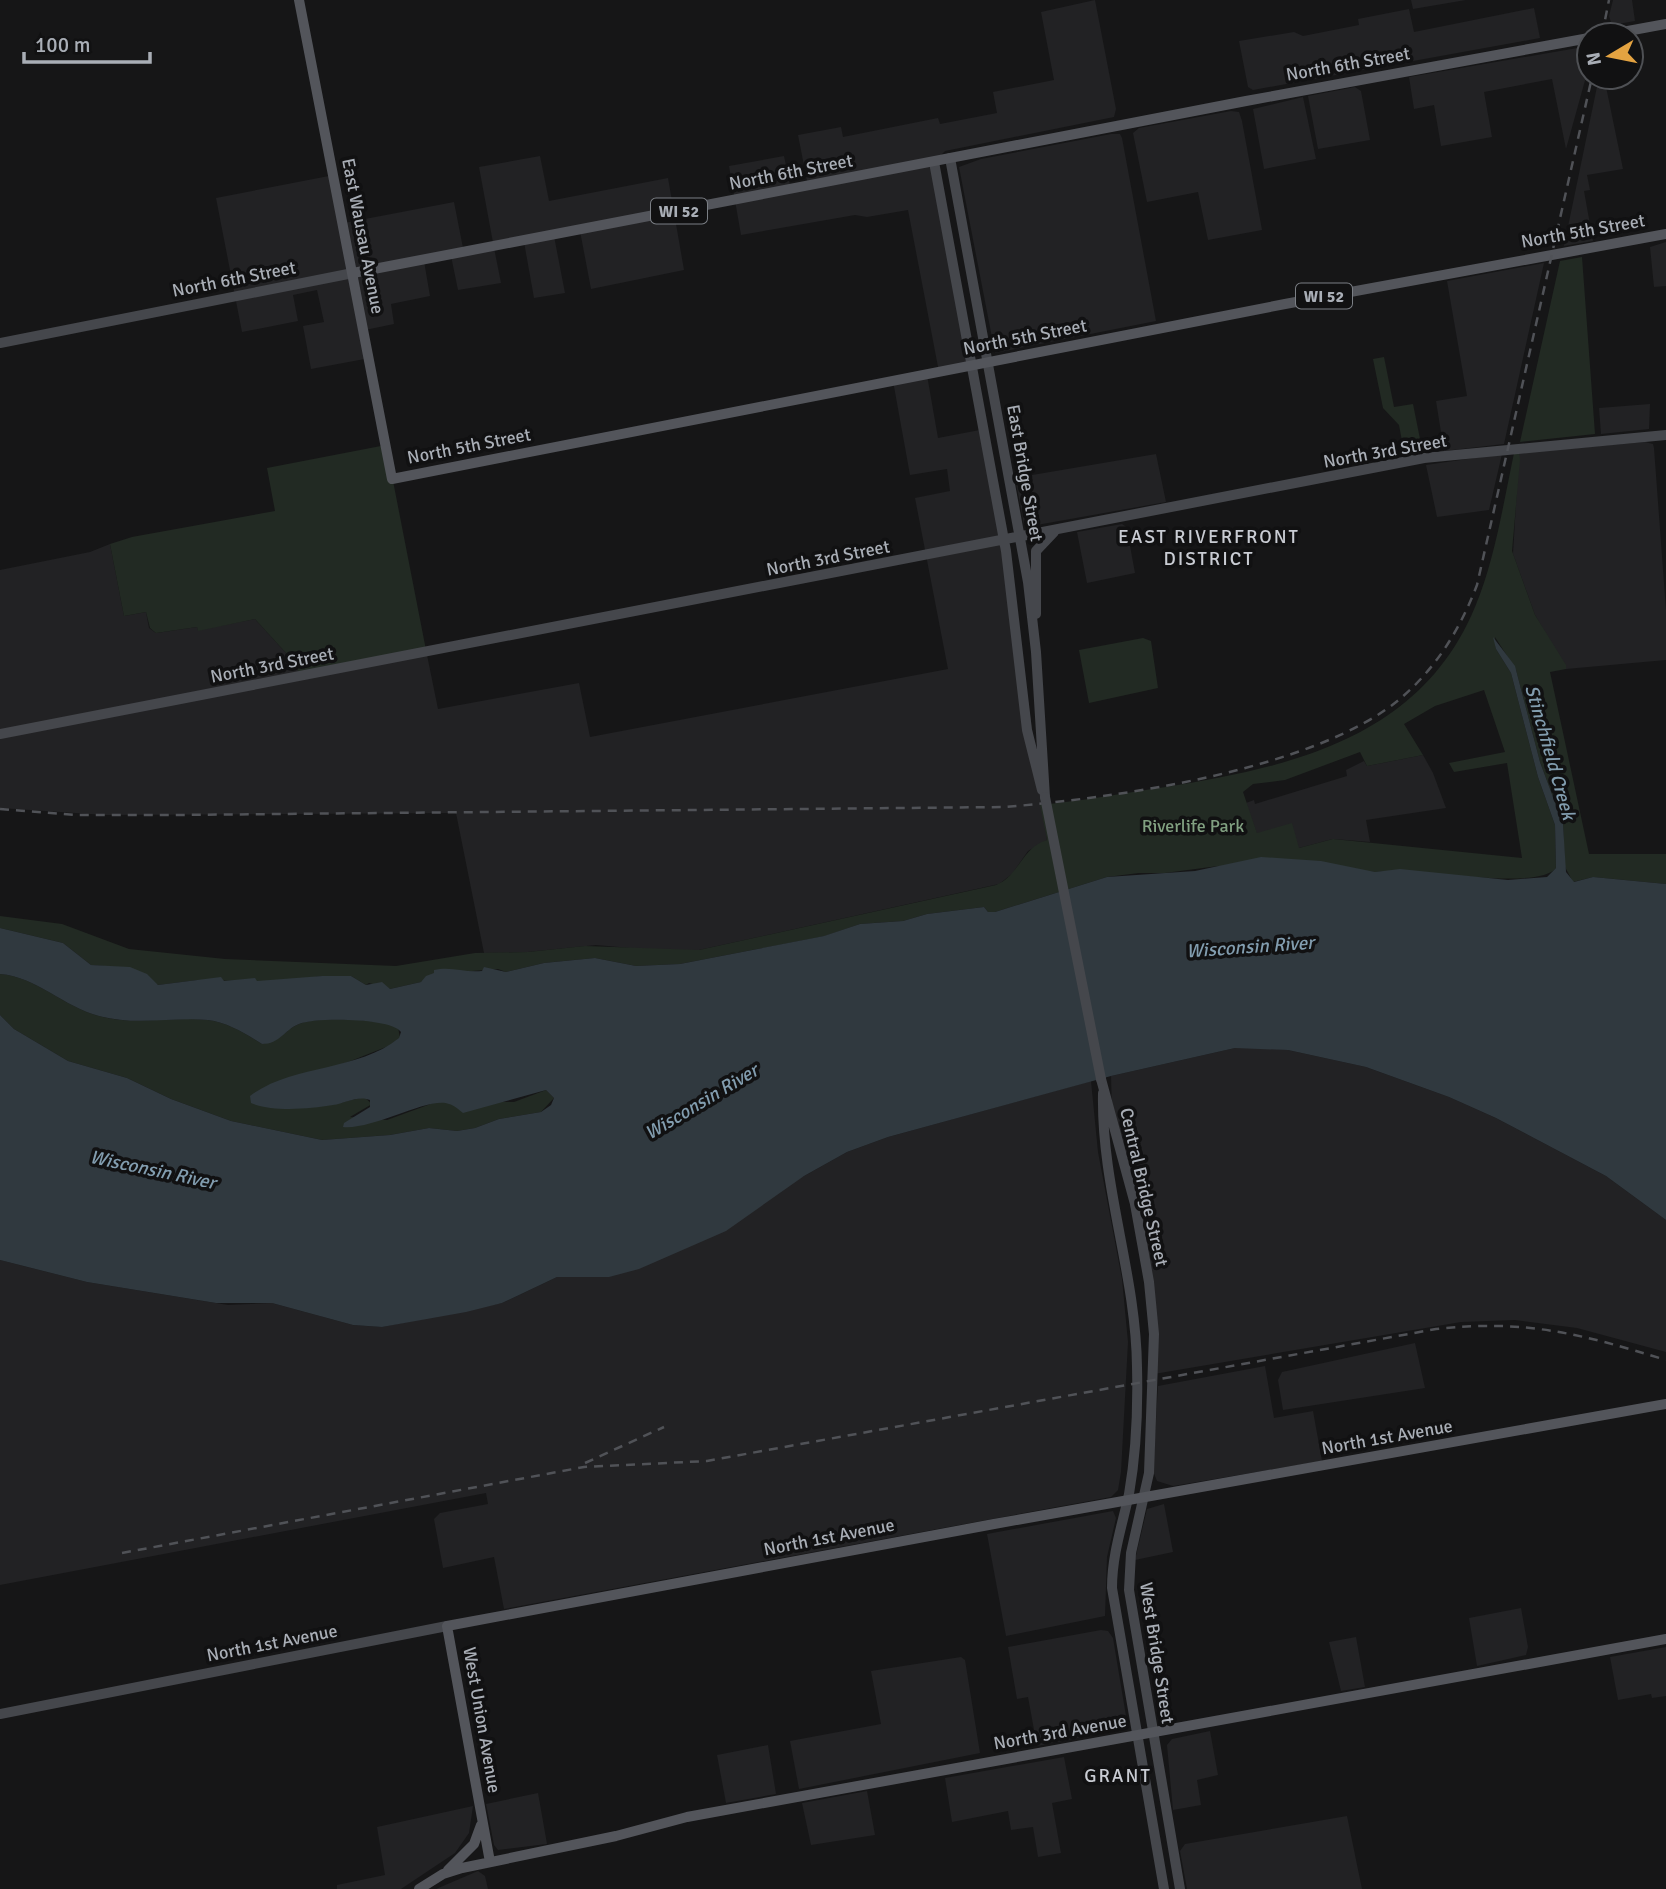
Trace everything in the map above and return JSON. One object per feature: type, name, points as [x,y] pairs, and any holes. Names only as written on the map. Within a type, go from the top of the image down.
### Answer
[{"type":"main road","name":"East Wausau Avenue","points":[[299,0],[392,479]]},
{"type":"main road","points":[[1645,28],[1666,24]]},
{"type":"main road","name":"North 6th Street","points":[[0,343],[950,158],[1575,41]]},
{"type":"main road","name":"East Bridge Street","points":[[950,158],[1020,537],[1035,642],[1045,797],[1103,1089]]},
{"type":"main road","name":"East Bridge Street","points":[[933,162],[1004,540],[1027,730],[1036,774],[1045,797]]},
{"type":"main road","name":"North 5th Street","points":[[392,479],[989,362],[1666,234]]},
{"type":"main road","points":[[362,317],[359,287],[363,278],[413,266],[424,259]]},
{"type":"main road","points":[[372,370],[394,466],[404,473],[424,472]]},
{"type":"main road","name":"North 3rd Street","points":[[0,734],[1427,458],[1666,435]]},
{"type":"main road","points":[[1035,642],[1038,581],[1035,555],[1039,546],[1056,530]]},
{"type":"main road","name":"Central Bridge Street","points":[[1103,1089],[1132,1192],[1147,1267],[1154,1334],[1154,1381]]},
{"type":"main road","name":"Central Bridge Street","points":[[1103,1089],[1104,1150],[1131,1290],[1137,1384]]},
{"type":"main road","name":"West Bridge Street","points":[[1154,1381],[1145,1497],[1131,1553],[1129,1590],[1180,1889]]},
{"type":"main road","name":"West Bridge Street","points":[[1137,1384],[1127,1500],[1114,1553],[1112,1587],[1164,1889]]},
{"type":"main road","name":"North 1st Avenue","points":[[0,1714],[447,1626],[1127,1500],[1666,1404]]},
{"type":"main road","name":"West Union Avenue","points":[[447,1626],[490,1862]]},
{"type":"main road","name":"North 3rd Avenue","points":[[443,1874],[616,1836],[700,1814],[1666,1639]]},
{"type":"main road","points":[[419,1889],[443,1874],[474,1844],[482,1820]]},
{"type":"shaded area","points":[[1095,0],[1116,109],[1114,117],[945,151],[934,162],[973,366],[939,372],[908,210],[867,217],[855,215],[741,235],[729,166],[784,156],[791,190],[808,186],[798,135],[841,127],[843,137],[938,118],[940,124],[997,113],[993,92],[1054,80],[1041,12]]},
{"type":"shaded area","points":[[1411,0],[1466,0],[1413,9]]},
{"type":"shaded area","points":[[1613,0],[1632,0],[1635,21],[1611,21],[1609,16]]},
{"type":"shaded area","points":[[1534,8],[1540,38],[1253,90],[1248,87],[1239,41],[1294,32],[1303,36],[1359,25],[1358,19],[1409,9],[1414,32]]},
{"type":"shaded area","points":[[1575,48],[1575,91],[1582,91],[1566,149],[1552,79],[1484,92],[1492,137],[1441,146],[1434,105],[1414,109],[1409,77]]},
{"type":"shaded area","points":[[1355,87],[1361,91],[1370,140],[1318,149],[1308,96]]},
{"type":"shaded area","points":[[1596,91],[1607,91],[1623,169],[1587,175],[1590,190],[1584,191],[1593,241],[1564,246]]},
{"type":"shaded area","points":[[1303,97],[1316,159],[1264,169],[1253,109]]},
{"type":"shaded area","points":[[1231,111],[1239,112],[1242,121],[1262,230],[1208,240],[1198,192],[1147,202],[1133,133],[1139,128]]},
{"type":"shaded area","points":[[1120,134],[1122,138],[1156,321],[995,353],[959,167],[981,159]]},
{"type":"shaded area","points":[[540,156],[549,201],[668,178],[684,270],[591,289],[580,231],[554,236],[565,293],[534,298],[524,242],[494,248],[479,167]]},
{"type":"shaded area","points":[[334,175],[344,223],[454,202],[464,253],[494,248],[501,283],[458,290],[451,256],[424,261],[430,296],[391,304],[394,324],[365,330],[370,358],[311,369],[303,326],[324,322],[317,290],[293,295],[298,321],[242,332],[216,198]]},
{"type":"shaded area","points":[[1666,242],[1666,286],[1654,287],[1650,247]]},
{"type":"shaded area","points":[[1544,263],[1504,444],[1444,451],[1436,401],[1467,396],[1447,281]]},
{"type":"shaded area","points":[[927,375],[938,438],[985,429],[1022,656],[1047,840],[1028,851],[1012,874],[999,884],[699,950],[664,951],[596,945],[528,952],[484,953],[456,813],[105,815],[0,808],[0,570],[90,552],[110,544],[124,616],[146,612],[149,628],[156,633],[197,627],[198,630],[255,619],[297,665],[299,675],[426,650],[438,709],[579,683],[590,737],[948,669],[915,498],[950,491],[947,469],[910,475],[893,381]]},
{"type":"shaded area","points":[[1650,404],[1649,429],[1601,434],[1599,408]]},
{"type":"shaded area","points":[[1645,442],[1653,444],[1654,448],[1666,610],[1666,660],[1566,669],[1535,615],[1513,554],[1519,453]]},
{"type":"shaded area","points":[[1156,454],[1166,502],[1031,526],[1024,524],[1015,478]]},
{"type":"shaded area","points":[[1502,454],[1489,510],[1437,517],[1426,465]]},
{"type":"shaded area","points":[[1122,524],[1131,530],[1132,534],[1128,535],[1135,573],[1087,583],[1077,532]]},
{"type":"shaded area","points":[[1423,755],[1446,808],[1366,820],[1370,842],[1333,839],[1299,848],[1257,834],[1246,803],[1254,800],[1255,804],[1347,776],[1346,770],[1364,761],[1367,766]]},
{"type":"shaded area","points":[[1235,1048],[1288,1050],[1366,1067],[1449,1097],[1496,1118],[1606,1176],[1666,1220],[1666,1352],[1577,1328],[1515,1320],[1461,1322],[1154,1374],[1153,1319],[1112,1113],[1111,1076]]},
{"type":"shaded area","points":[[1091,1081],[1098,1152],[1122,1279],[1128,1342],[1121,1472],[1118,1490],[1111,1497],[504,1609],[494,1557],[443,1568],[434,1519],[440,1513],[488,1504],[486,1493],[0,1585],[0,1260],[87,1282],[228,1305],[272,1303],[353,1325],[382,1327],[502,1303],[557,1277],[575,1276],[804,1176],[847,1152],[888,1137]]},
{"type":"shaded area","points":[[1415,1343],[1425,1388],[1283,1410],[1278,1380],[1282,1372]]},
{"type":"shaded area","points":[[1265,1366],[1274,1418],[1313,1411],[1322,1461],[1173,1486],[1157,1481],[1153,1471],[1158,1386]]},
{"type":"shaded area","points":[[1164,1504],[1173,1552],[1135,1560],[1147,1509]]},
{"type":"shaded area","points":[[1113,1511],[1116,1518],[1107,1557],[1105,1616],[1006,1636],[987,1534]]},
{"type":"shaded area","points":[[1521,1608],[1528,1647],[1526,1655],[1477,1666],[1469,1618]]},
{"type":"shaded area","points":[[1108,1631],[1113,1638],[1128,1728],[1037,1746],[1028,1697],[1017,1699],[1008,1647]]},
{"type":"shaded area","points":[[1356,1637],[1365,1687],[1341,1691],[1329,1642]]},
{"type":"shaded area","points":[[1666,1647],[1666,1696],[1652,1698],[1651,1694],[1618,1700],[1610,1657]]},
{"type":"shaded area","points":[[961,1657],[965,1660],[980,1753],[799,1789],[790,1741],[881,1724],[871,1671]]},
{"type":"shaded area","points":[[1210,1731],[1218,1775],[1197,1780],[1201,1805],[1173,1810],[1167,1745],[1172,1739]]},
{"type":"shaded area","points":[[768,1745],[776,1794],[726,1803],[717,1755]]},
{"type":"shaded area","points":[[1064,1757],[1072,1799],[1052,1803],[1061,1853],[1038,1857],[1033,1827],[1011,1830],[1008,1811],[952,1822],[945,1778]]},
{"type":"shaded area","points":[[867,1791],[875,1835],[811,1845],[802,1803]]},
{"type":"shaded area","points":[[538,1793],[547,1844],[498,1850],[494,1845],[486,1804]]},
{"type":"shaded area","points":[[473,1806],[469,1833],[455,1853],[401,1889],[337,1889],[337,1885],[385,1875],[377,1827]]},
{"type":"shaded area","points":[[1347,1816],[1362,1889],[1187,1889],[1180,1851],[1185,1844]]},
{"type":"shaded area","points":[[478,1871],[485,1876],[488,1889],[436,1889]]},
{"type":"green space","points":[[1582,257],[1595,434],[1520,442],[1560,261]]},
{"type":"green space","points":[[1384,357],[1394,407],[1413,404],[1423,454],[1405,457],[1399,425],[1383,408],[1373,359]]},
{"type":"green space","points":[[386,445],[426,650],[299,675],[297,665],[255,619],[198,631],[197,627],[156,633],[150,628],[146,612],[124,616],[110,544],[132,537],[275,511],[267,468]]},
{"type":"green space","name":"Riverlife Park","points":[[1514,453],[1519,453],[1520,460],[1512,551],[1535,615],[1566,665],[1566,669],[1550,672],[1589,854],[1666,854],[1666,884],[1593,877],[1573,882],[1565,867],[1563,824],[1540,762],[1516,670],[1495,637],[1496,649],[1511,673],[1538,777],[1555,825],[1556,868],[1544,875],[1500,878],[1394,871],[1218,866],[1165,873],[1139,873],[1107,877],[995,912],[988,912],[984,907],[927,914],[903,921],[860,924],[825,936],[680,964],[636,966],[595,958],[544,963],[506,972],[498,969],[434,974],[421,982],[390,989],[369,983],[366,985],[351,976],[322,976],[277,982],[198,980],[158,985],[130,968],[91,965],[63,943],[0,928],[0,916],[62,924],[129,949],[225,959],[396,966],[475,953],[528,952],[585,946],[699,950],[996,885],[1010,875],[1032,849],[1047,840],[1040,805],[1213,779],[1304,756],[1347,739],[1386,716],[1422,688],[1451,652],[1475,607],[1493,551]],"holes":[[[1484,690],[1505,752],[1449,763],[1454,772],[1507,763],[1522,858],[1333,839],[1299,848],[1292,823],[1257,833],[1243,792],[1253,784],[1285,780],[1360,752],[1367,766],[1423,755],[1404,724],[1435,706]]]},
{"type":"green space","points":[[1143,638],[1151,641],[1158,688],[1089,703],[1079,650]]},
{"type":"green space","points":[[0,974],[38,986],[86,1012],[99,1016],[140,1021],[215,1021],[262,1044],[275,1040],[299,1024],[320,1020],[364,1020],[398,1027],[400,1038],[391,1045],[343,1064],[331,1105],[364,1097],[372,1104],[350,1117],[387,1120],[436,1102],[514,1102],[546,1090],[554,1098],[541,1112],[499,1119],[457,1131],[429,1128],[390,1135],[322,1140],[231,1121],[171,1099],[127,1078],[68,1061],[14,1029],[0,1015]]},
{"type":"water","name":"Wisconsin River","points":[[1493,637],[1515,666],[1540,762],[1563,824],[1566,872],[1574,882],[1593,877],[1666,884],[1666,1220],[1606,1176],[1496,1118],[1449,1097],[1366,1067],[1288,1050],[1235,1048],[1111,1076],[888,1137],[847,1152],[804,1176],[726,1231],[639,1269],[609,1277],[557,1277],[502,1303],[382,1327],[353,1325],[272,1303],[216,1303],[87,1282],[0,1260],[0,1015],[14,1029],[68,1061],[127,1078],[171,1099],[231,1121],[322,1140],[390,1135],[429,1128],[457,1131],[475,1128],[499,1119],[541,1112],[551,1105],[554,1098],[546,1090],[463,1113],[451,1105],[440,1103],[356,1127],[343,1127],[344,1123],[370,1107],[370,1100],[357,1099],[302,1108],[260,1106],[251,1103],[250,1096],[267,1086],[285,1078],[364,1057],[399,1038],[401,1032],[395,1027],[369,1021],[320,1020],[299,1024],[273,1042],[262,1044],[215,1021],[140,1021],[99,1016],[86,1012],[38,986],[0,974],[0,928],[63,943],[91,965],[130,967],[147,974],[158,985],[221,977],[224,981],[255,978],[257,981],[351,976],[366,985],[382,982],[390,989],[421,982],[434,973],[434,970],[440,969],[482,971],[484,967],[506,972],[544,963],[595,958],[636,966],[680,964],[824,936],[860,924],[903,921],[927,914],[984,907],[988,912],[995,912],[1107,877],[1195,871],[1261,857],[1321,861],[1375,872],[1400,869],[1508,880],[1547,877],[1556,868],[1555,825],[1538,777],[1511,673],[1496,649]]},
{"type":"railway","points":[[1605,21],[1609,0]]},
{"type":"railway","points":[[0,809],[77,815],[175,815],[1005,807],[1156,788],[1267,762],[1319,744],[1364,723],[1414,686],[1446,646],[1477,585],[1589,91]]},
{"type":"railway","points":[[122,1553],[584,1467],[707,1461],[1436,1329],[1498,1326],[1553,1331],[1666,1360]]},
{"type":"railway","points":[[585,1463],[664,1427]]},
{"type":"district","name":"EAST RIVERFRONT DISTRICT","points":[[1209,547]]},
{"type":"district","name":"GRANT","points":[[1118,1775]]},
{"type":"water label","name":"Stinchfield Creek","points":[[1551,752]]}]
